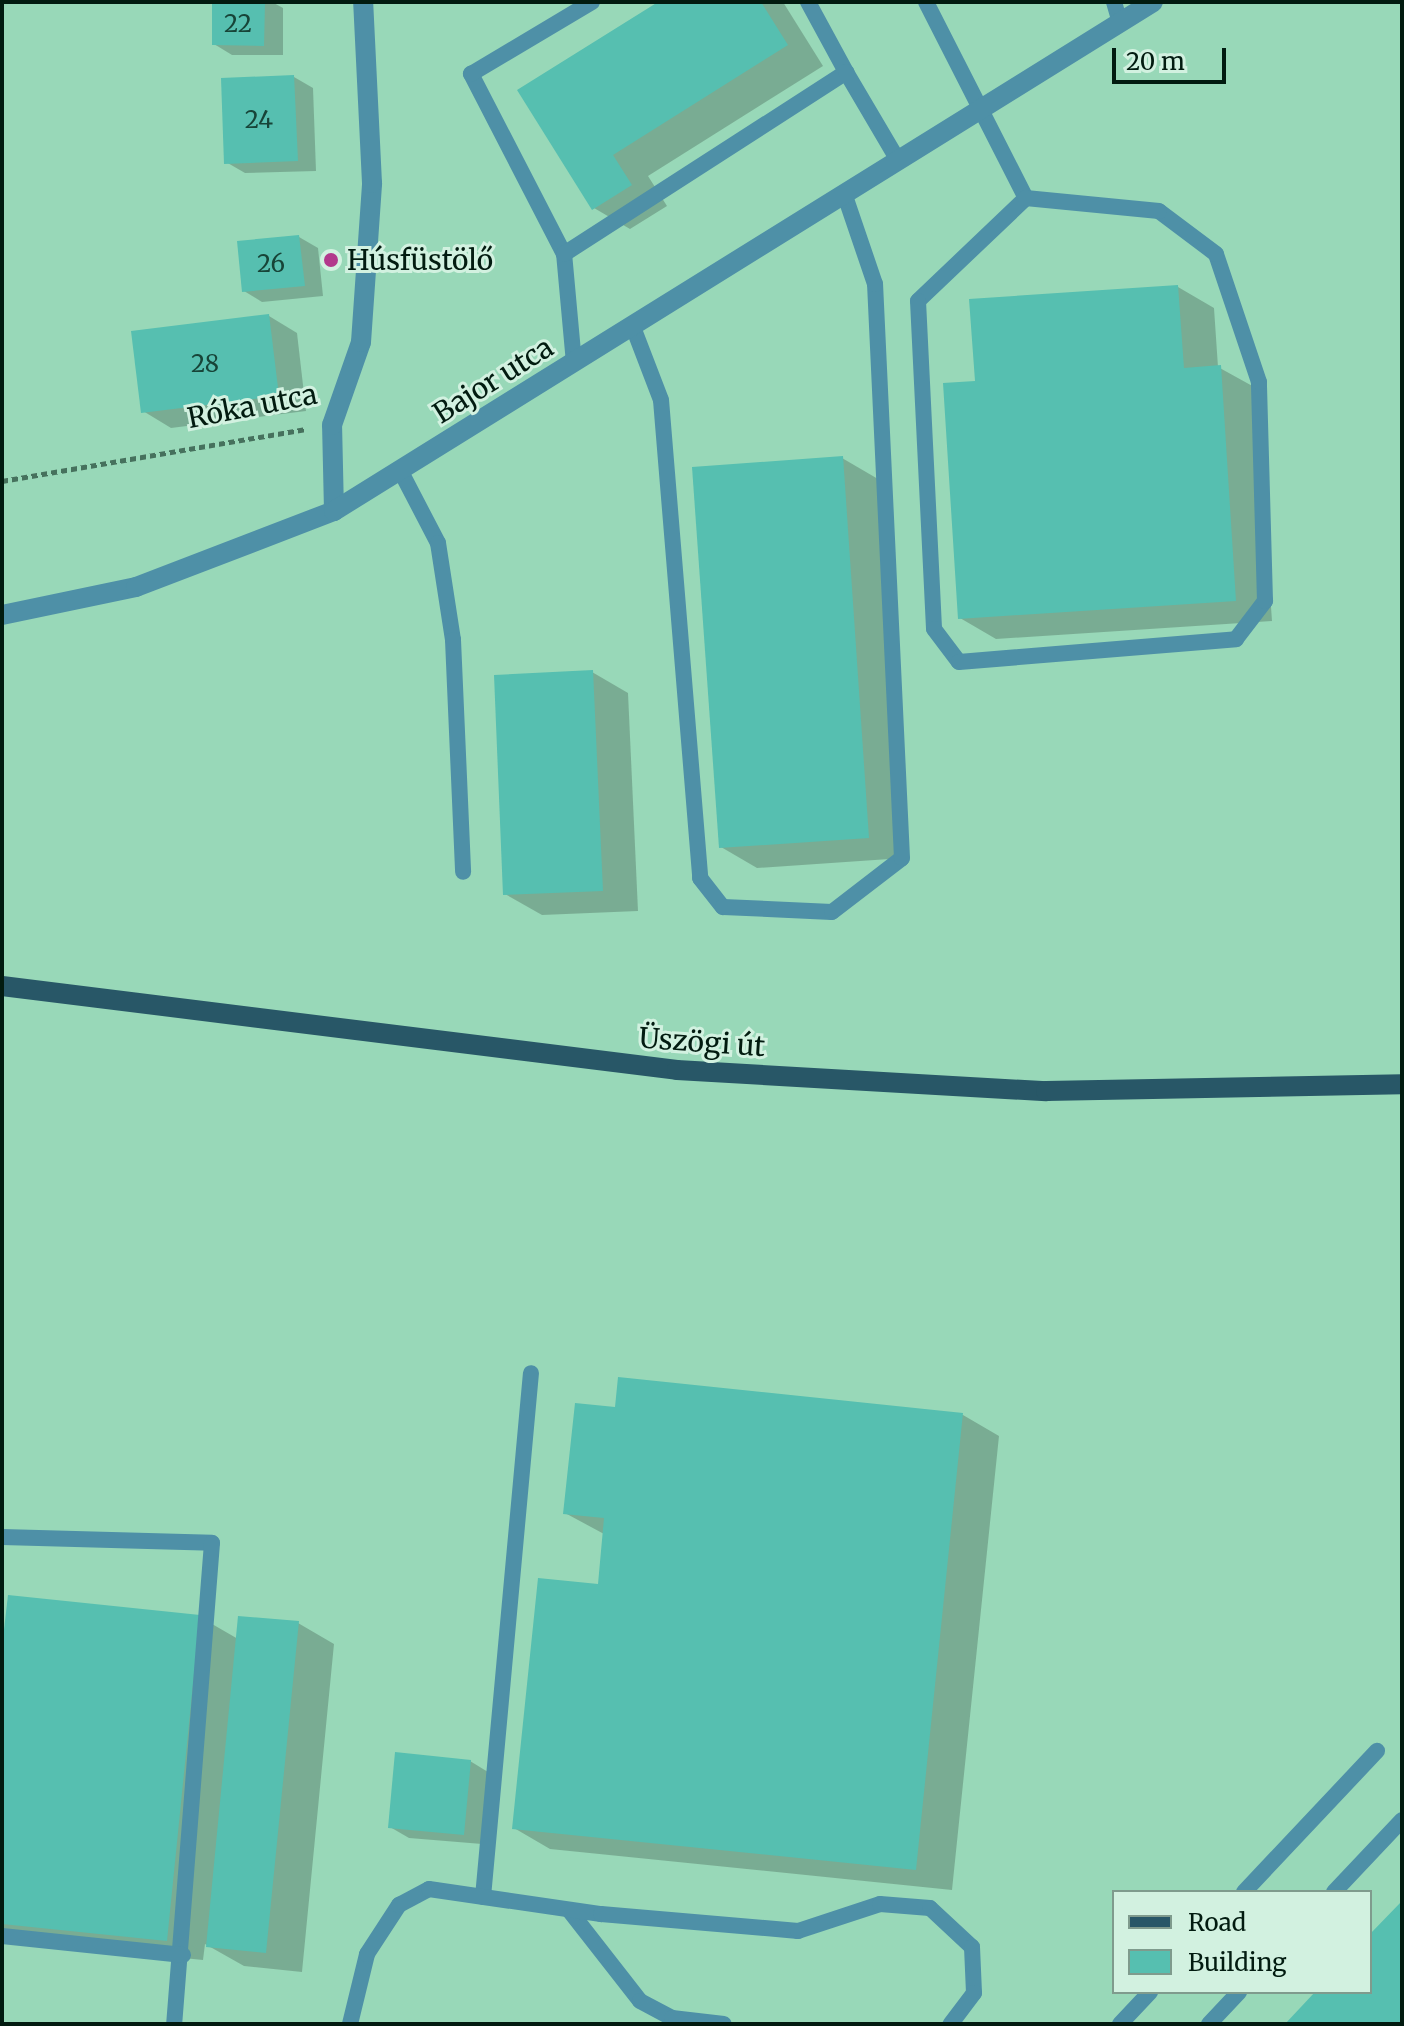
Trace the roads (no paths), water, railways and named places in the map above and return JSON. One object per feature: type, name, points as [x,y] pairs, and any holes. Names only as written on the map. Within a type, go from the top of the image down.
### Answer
[{"type":"main road","name":"Üszögi út","points":[[2,986],[677,1070],[1046,1091],[1402,1084]]},
{"type":"street","name":"Róka utca","points":[[334,511],[332,425],[362,326],[372,183],[363,2]]},
{"type":"street","name":"Bajor utca","points":[[2,615],[136,587],[334,511],[979,113],[1153,2]]},
{"type":"lane","points":[[574,363],[564,254],[471,74],[592,2]]},
{"type":"lane","points":[[808,2],[899,162]]},
{"type":"lane","points":[[926,2],[979,113],[1026,198]]},
{"type":"lane","points":[[1114,2],[1120,23]]},
{"type":"lane","points":[[564,254],[846,72]]},
{"type":"lane","points":[[633,327],[661,400],[700,878],[723,907],[832,912],[902,858],[875,284],[845,196]]},
{"type":"lane","points":[[1026,198],[1159,211],[1216,254],[1259,382],[1265,601],[1236,639],[959,662],[934,629],[918,301],[1026,198]]},
{"type":"lane","points":[[400,470],[438,543],[453,640],[463,872]]},
{"type":"lane","points":[[483,1897],[531,1373]]},
{"type":"lane","points":[[2,1537],[212,1543],[183,1955],[174,2024]]},
{"type":"lane","points":[[1246,1890],[1377,1751]]},
{"type":"lane","points":[[1336,1890],[1402,1820]]},
{"type":"lane","points":[[350,2024],[367,1954],[399,1905],[429,1889],[569,1910],[798,1931],[880,1904],[930,1908],[972,1947],[974,1993],[951,2024]]},
{"type":"lane","points":[[569,1910],[640,2001],[672,2018],[724,2024]]},
{"type":"lane","points":[[2,1936],[183,1955]]},
{"type":"lane","points":[[1120,2024],[1148,1994]]},
{"type":"lane","points":[[1209,2024],[1237,1994]]},
{"type":"place","name":"Húsfüstölő","points":[[331,260]]}]
